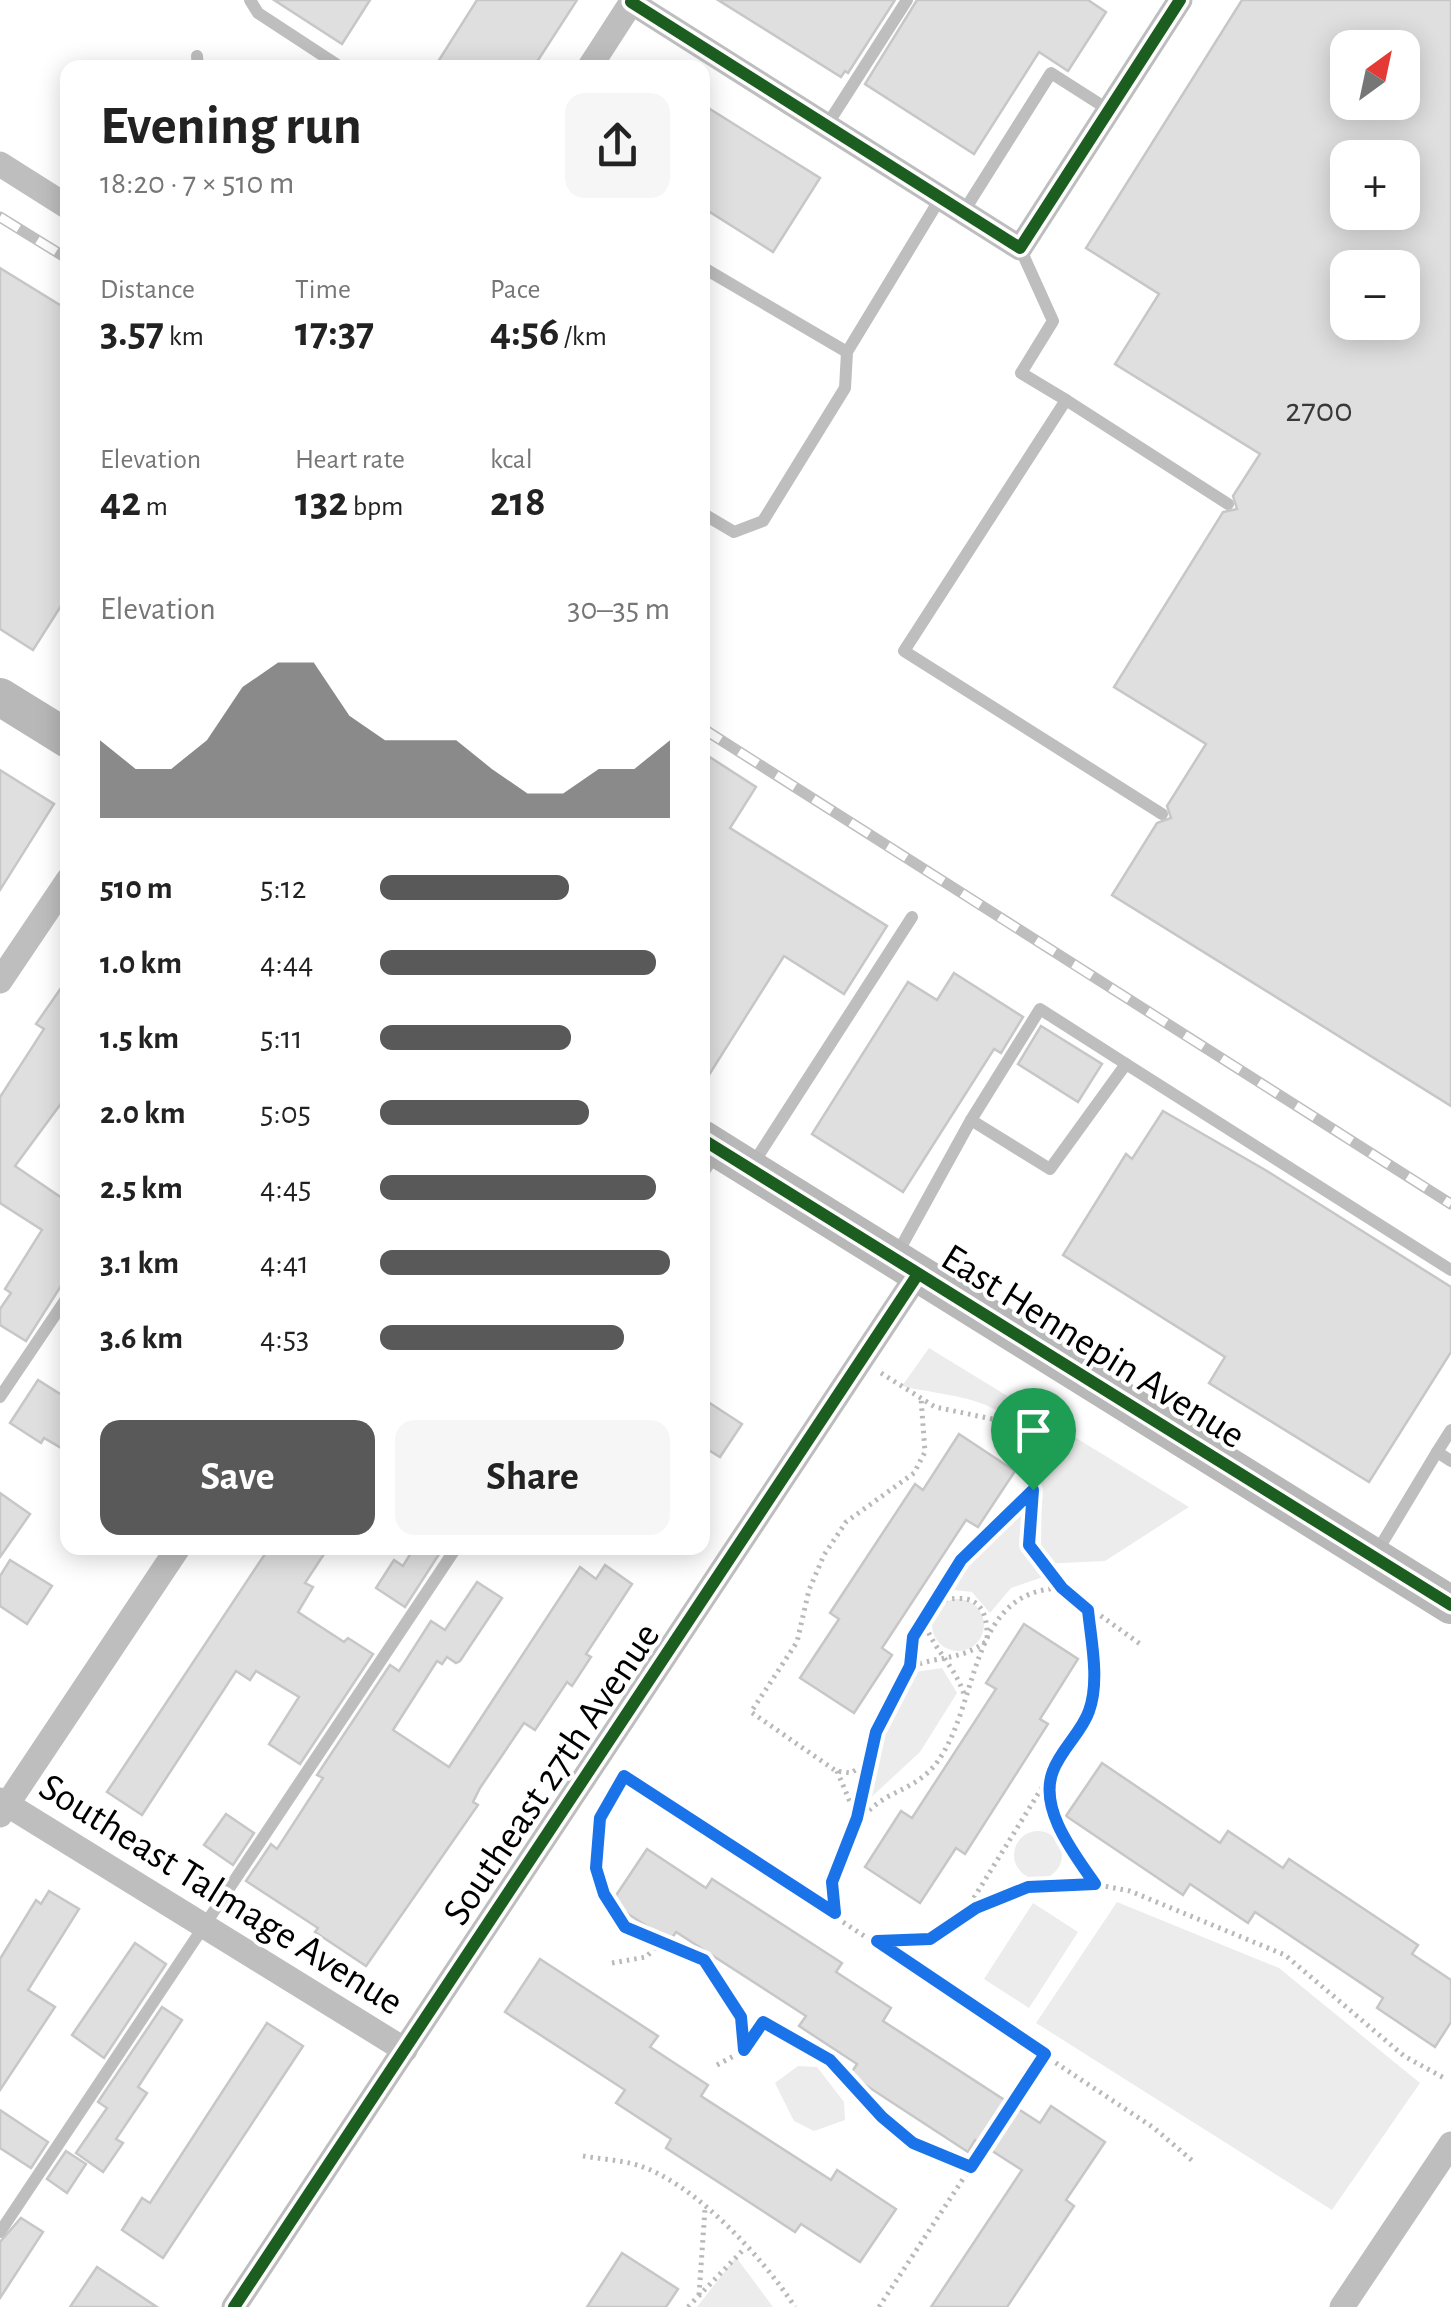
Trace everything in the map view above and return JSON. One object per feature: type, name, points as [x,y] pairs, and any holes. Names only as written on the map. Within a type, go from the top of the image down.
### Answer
[{"type":"main road","points":[[0,697],[60,734]]},
{"type":"main road","name":"East Hennepin Avenue","points":[[718,1158],[907,1266],[1451,1606]]},
{"type":"street","points":[[595,60],[632,1],[1020,248],[1180,0]]},
{"type":"street","points":[[0,164],[60,202]]},
{"type":"street","points":[[0,981],[60,892]]},
{"type":"street","name":"Southeast 27th Avenue","points":[[234,2307],[862,1360],[907,1266]]},
{"type":"street","points":[[2,1806],[173,1555]]},
{"type":"street","name":"Southeast Talmage Avenue","points":[[2,1806],[405,2050]]},
{"type":"street","points":[[1342,2307],[1451,2144]]},
{"type":"lane","points":[[250,0],[258,13],[330,60]]},
{"type":"lane","points":[[827,126],[906,0]]},
{"type":"lane","points":[[964,212],[1051,73],[1110,110]]},
{"type":"lane","points":[[710,518],[734,532],[763,521],[845,388],[847,352],[941,197]]},
{"type":"lane","points":[[1020,248],[1053,321],[1021,372],[1228,504]]},
{"type":"lane","points":[[710,273],[847,352]]},
{"type":"lane","points":[[1066,400],[904,651],[1162,814]]},
{"type":"lane","points":[[718,1158],[912,917]]},
{"type":"lane","points":[[907,1266],[971,1120],[1040,1009],[1451,1270]]},
{"type":"lane","points":[[971,1120],[1050,1168],[1126,1064]]},
{"type":"lane","points":[[0,1397],[60,1308]]},
{"type":"lane","points":[[1374,1557],[1451,1430]]},
{"type":"lane","points":[[1436,1452],[1451,1461]]},
{"type":"lane","points":[[0,2232],[451,1555]]},
{"type":"path","points":[[862,1360],[921,1398],[962,1416],[997,1420],[1008,1429],[1032,1460],[1029,1545],[1062,1588],[1143,1646]]},
{"type":"path","points":[[868,1762],[851,1773],[836,1771],[751,1712],[797,1642],[809,1590],[824,1555],[846,1522],[914,1473],[925,1452],[921,1398]]},
{"type":"path","points":[[835,1913],[832,1882],[857,1818],[876,1732],[910,1666],[913,1637],[930,1604],[961,1560],[1033,1490]]},
{"type":"path","points":[[857,1818],[918,1782],[938,1762],[956,1728],[987,1641],[1014,1599],[1034,1588],[1062,1588]]},
{"type":"path","points":[[930,1604],[956,1596],[976,1602],[988,1619],[987,1641]]},
{"type":"path","points":[[960,1919],[1090,1710],[1093,1669],[1088,1610]]},
{"type":"path","points":[[922,1619],[930,1641],[957,1674],[965,1697]]},
{"type":"path","points":[[910,1666],[965,1657],[987,1641]]},
{"type":"path","points":[[599,1760],[1045,2054],[1154,2128],[1195,2163]]},
{"type":"path","points":[[836,1771],[857,1818]]},
{"type":"path","points":[[1051,1774],[1053,1806],[1064,1837],[1095,1884]]},
{"type":"path","points":[[624,1776],[600,1818],[596,1868],[604,1894],[625,1927],[704,1960],[741,2017],[744,2050]]},
{"type":"path","points":[[877,1941],[930,1939],[960,1919],[1028,1887],[1095,1884],[1147,1897],[1284,1955],[1404,2056],[1444,2078]]},
{"type":"path","points":[[612,1963],[646,1957],[659,1944]]},
{"type":"path","points":[[718,2065],[744,2050],[763,2022],[830,2060],[882,2117],[913,2143],[971,2167]]},
{"type":"path","points":[[879,2307],[1045,2054]]},
{"type":"path","points":[[583,2156],[638,2165],[681,2186],[776,2277],[795,2307]]},
{"type":"path","points":[[698,2295],[705,2209]]},
{"type":"path","points":[[688,2307],[745,2248]]},
{"type":"shaded area","points":[[929,1348],[1189,1507],[1105,1561],[1041,1564],[1039,1477],[1026,1439],[1013,1423],[984,1404],[902,1386]]},
{"type":"shaded area","points":[[1022,1508],[1030,1552],[1046,1576],[1011,1588],[990,1613],[972,1592],[944,1589],[992,1531]]},
{"type":"shaded area","points":[[958,1599],[976,1607],[984,1625],[976,1643],[958,1651],[940,1643],[932,1625],[940,1607]]},
{"type":"shaded area","points":[[942,1668],[957,1693],[920,1752],[866,1802],[882,1735],[915,1672]]},
{"type":"shaded area","points":[[1038,1831],[1055,1838],[1062,1855],[1055,1872],[1038,1879],[1021,1872],[1014,1855],[1021,1838]]},
{"type":"shaded area","points":[[1117,1902],[1279,1968],[1420,2083],[1332,2210],[1036,2023]]},
{"type":"shaded area","points":[[1033,1903],[1078,1932],[1029,2008],[984,1979]]},
{"type":"shaded area","points":[[798,2066],[817,2067],[844,2102],[845,2120],[814,2131],[794,2121],[775,2083]]},
{"type":"shaded area","points":[[736,2257],[773,2307],[697,2307]]},
{"type":"building","points":[[274,0],[370,0],[342,44]]},
{"type":"building","points":[[477,0],[577,0],[538,60],[439,60]]},
{"type":"building","points":[[718,0],[895,0],[848,73],[845,71],[841,77]]},
{"type":"building","points":[[917,0],[1088,0],[1106,12],[1068,71],[1039,52],[974,154],[865,84]]},
{"type":"building","points":[[1242,0],[1451,0],[1451,1106],[1112,895],[1157,823],[1171,818],[1167,806],[1206,744],[1114,687],[1223,512],[1237,509],[1233,496],[1260,454],[1115,364],[1159,294],[1086,248]]},
{"type":"building","points":[[710,109],[820,178],[773,252],[710,212]]},
{"type":"building","points":[[0,268],[60,305],[60,608],[33,650],[0,629]]},
{"type":"building","points":[[710,757],[756,787],[730,828],[887,926],[844,994],[784,956],[710,1073]]},
{"type":"building","points":[[0,770],[54,804],[0,890]]},
{"type":"building","points":[[954,973],[1023,1017],[1001,1053],[994,1049],[903,1192],[812,1134],[908,982],[937,1000]]},
{"type":"building","points":[[60,990],[60,1105],[15,1166],[60,1197],[60,1288],[26,1341],[0,1325],[0,1309],[11,1293],[5,1289],[42,1230],[0,1203],[0,1097],[44,1029],[36,1024]]},
{"type":"building","points":[[1041,1026],[1102,1064],[1078,1102],[1018,1064]]},
{"type":"building","points":[[1163,1111],[1267,1171],[1451,1287],[1451,1352],[1369,1482],[1209,1383],[1225,1357],[1063,1255],[1126,1154],[1132,1159]]},
{"type":"building","points":[[38,1380],[60,1394],[60,1447],[44,1438],[41,1443],[10,1423]]},
{"type":"building","points":[[710,1403],[742,1424],[720,1457],[710,1451]]},
{"type":"building","points":[[959,1434],[1015,1471],[978,1527],[966,1520],[882,1648],[892,1655],[854,1713],[800,1678],[839,1619],[830,1613],[915,1484],[923,1490]]},
{"type":"building","points":[[0,1493],[30,1514],[0,1557]]},
{"type":"building","points":[[264,1555],[323,1555],[305,1583],[313,1587],[298,1612],[344,1642],[348,1638],[373,1654],[300,1764],[269,1744],[299,1697],[256,1671],[250,1680],[236,1671],[142,1815],[107,1792]]},
{"type":"building","points":[[410,1555],[438,1555],[405,1607],[376,1588],[394,1560],[403,1566]]},
{"type":"building","points":[[10,1560],[52,1586],[27,1624],[0,1606],[0,1576]]},
{"type":"building","points":[[605,1565],[632,1584],[586,1654],[591,1657],[572,1686],[567,1682],[535,1730],[524,1723],[480,1788],[473,1802],[478,1805],[366,1966],[315,1932],[318,1928],[246,1881],[271,1844],[277,1849],[323,1778],[317,1775],[390,1665],[399,1671],[431,1621],[445,1630],[477,1582],[502,1598],[460,1661],[456,1663],[447,1657],[442,1664],[437,1661],[393,1730],[449,1767],[580,1567],[596,1579]]},
{"type":"building","points":[[1024,1624],[1078,1659],[1040,1719],[1048,1724],[965,1854],[956,1848],[920,1903],[865,1867],[901,1811],[912,1818],[996,1689],[986,1683]]},
{"type":"building","points":[[1102,1763],[1220,1843],[1228,1831],[1283,1868],[1289,1859],[1418,1945],[1412,1954],[1451,1980],[1451,2022],[1435,2047],[1377,2008],[1383,1998],[1255,1912],[1248,1923],[1190,1884],[1183,1895],[1066,1816]]},
{"type":"building","points":[[226,1814],[254,1833],[233,1865],[204,1845]]},
{"type":"building","points":[[647,1849],[706,1888],[712,1879],[842,1963],[836,1972],[891,2008],[883,2021],[1040,2123],[1051,2106],[1105,2142],[1066,2200],[1074,2206],[1007,2307],[931,2307],[1022,2170],[975,2140],[968,2152],[850,2075],[857,2064],[799,2026],[806,2016],[676,1932],[670,1941],[611,1903]]},
{"type":"building","points":[[49,1891],[79,1909],[28,1990],[55,2007],[0,2090],[0,1959],[36,1900],[41,1904]]},
{"type":"building","points":[[135,1943],[166,1964],[104,2058],[72,2035]]},
{"type":"building","points":[[540,1959],[658,2036],[650,2047],[708,2085],[701,2096],[831,2180],[837,2170],[896,2209],[860,2262],[801,2224],[795,2232],[666,2148],[671,2139],[616,2103],[625,2090],[505,2012]]},
{"type":"building","points":[[162,2007],[182,2020],[138,2087],[147,2093],[116,2139],[123,2143],[103,2172],[76,2153],[107,2108],[98,2102]]},
{"type":"building","points":[[267,2023],[303,2046],[163,2258],[122,2230],[142,2198],[150,2203]]},
{"type":"building","points":[[0,2110],[48,2142],[31,2168],[0,2148]]},
{"type":"building","points":[[66,2151],[86,2164],[67,2193],[47,2179]]},
{"type":"building","points":[[21,2218],[43,2232],[0,2298],[0,2242]]},
{"type":"building","points":[[622,2253],[678,2289],[666,2307],[587,2307]]},
{"type":"building","points":[[97,2267],[157,2307],[70,2307]]},
{"type":"railway","points":[[0,217],[60,254]]},
{"type":"railway","points":[[710,733],[1451,1204]]},
{"type":"cycle path","points":[[631,2],[1020,248],[1180,0]]},
{"type":"cycle path","points":[[710,1144],[1451,1605]]},
{"type":"cycle path","points":[[234,2307],[918,1274]]},
{"type":"route","points":[[1033,1490],[1029,1545],[1040,1564],[1088,1610],[1093,1669],[1090,1710],[1051,1774],[1053,1806],[1064,1837],[1095,1884],[1028,1887],[976,1908],[930,1939],[877,1941],[1045,2054],[971,2167],[913,2143],[882,2117],[830,2060],[763,2022],[744,2050],[741,2017],[704,1960],[652,1942],[625,1927],[604,1894],[596,1868],[600,1818],[624,1776],[835,1913],[832,1882],[857,1818],[859,1795],[876,1732],[910,1666],[913,1637],[930,1604],[961,1560],[993,1524],[1033,1490]]}]
